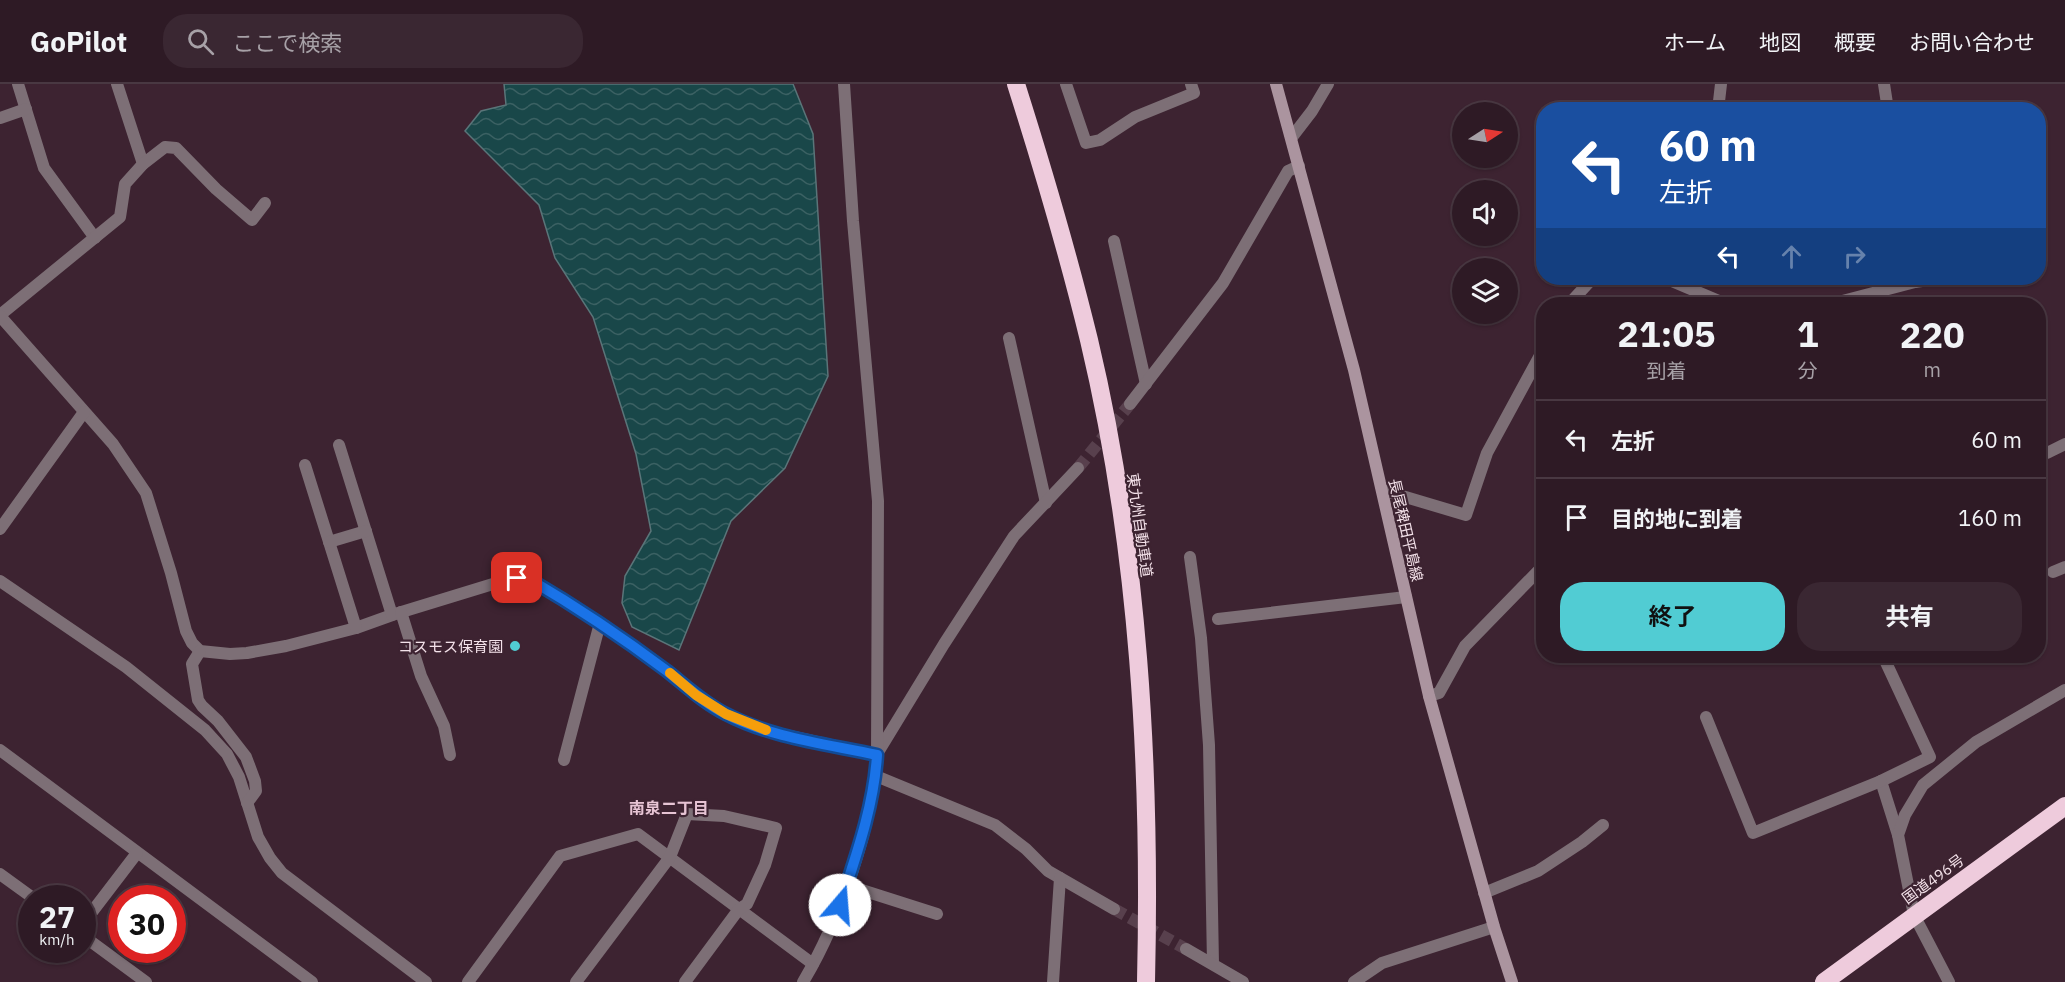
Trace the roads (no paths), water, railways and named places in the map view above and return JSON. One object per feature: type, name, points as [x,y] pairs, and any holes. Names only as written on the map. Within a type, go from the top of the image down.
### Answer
[{"type":"highway","name":"東九州自動車道","points":[[1016,84],[1050,191],[1089,341],[1112,459],[1127,557],[1140,665],[1146,773],[1149,875],[1146,982]]},
{"type":"highway","name":"国道496号","points":[[1824,982],[1914,915],[2063,810]]},
{"type":"main road","name":"長尾稗田平島線","points":[[1276,84],[1354,370],[1429,696],[1484,893],[1512,982]]},
{"type":"street","points":[[18,84],[44,168],[95,238]]},
{"type":"street","points":[[117,84],[143,164]]},
{"type":"street","points":[[806,981],[833,924],[860,843],[876,776],[877,755],[878,501],[853,221],[844,84]]},
{"type":"street","points":[[1066,84],[1086,143],[1100,140],[1135,117],[1194,93],[1191,84]]},
{"type":"street","points":[[1292,137],[1312,111],[1328,84]]},
{"type":"street","points":[[1719,102],[1721,84]]},
{"type":"street","points":[[1884,84],[1887,102]]},
{"type":"street","points":[[0,118],[26,109]]},
{"type":"street","points":[[265,203],[252,220],[216,189],[176,148],[165,147],[143,164],[125,184],[120,217],[0,315],[113,444],[146,492],[186,631],[192,643],[200,651],[248,653],[356,628],[506,580],[529,579],[600,623],[696,695],[726,714],[768,731],[877,755]]},
{"type":"street","points":[[1130,404],[1223,283],[1288,171],[1299,166]]},
{"type":"street","points":[[1114,241],[1146,384]]},
{"type":"street","points":[[1575,297],[1587,285]]},
{"type":"street","points":[[1681,285],[1709,297]]},
{"type":"street","points":[[1855,297],[1897,285]]},
{"type":"street","points":[[1009,338],[1046,503]]},
{"type":"street","points":[[1382,490],[1466,515],[1487,453],[1536,363]]},
{"type":"street","points":[[0,529],[84,412]]},
{"type":"street","points":[[2047,453],[2065,444]]},
{"type":"street","points":[[339,445],[366,531],[396,614],[444,726],[450,755]]},
{"type":"street","points":[[305,465],[356,628]]},
{"type":"street","points":[[877,755],[944,644],[1014,536],[1078,468]]},
{"type":"street","points":[[329,542],[366,531]]},
{"type":"street","points":[[1190,557],[1201,638],[1209,745],[1213,964]]},
{"type":"street","points":[[1429,696],[1439,693],[1465,646],[1536,573]]},
{"type":"street","points":[[0,581],[126,667],[206,730],[227,754],[239,777],[258,837],[282,873],[426,982]]},
{"type":"street","points":[[1218,619],[1406,597]]},
{"type":"street","points":[[564,760],[600,623]]},
{"type":"street","points":[[200,651],[192,664],[198,700],[232,736],[246,757],[255,781],[256,791],[247,803]]},
{"type":"street","points":[[1706,717],[1753,833],[1881,781],[1930,757],[1886,663]]},
{"type":"street","points":[[1898,835],[1905,815],[1923,785],[1976,742],[2065,690]]},
{"type":"street","points":[[0,750],[312,982]]},
{"type":"street","points":[[876,776],[995,825],[1026,849],[1048,871],[1114,909]]},
{"type":"street","points":[[1881,781],[1898,835],[1914,915],[1948,982]]},
{"type":"street","points":[[576,982],[670,858],[687,814],[724,816],[776,828],[765,865],[747,903],[684,982]]},
{"type":"street","points":[[1484,893],[1538,871],[1603,825]]},
{"type":"street","points":[[469,982],[560,856],[638,834],[813,964]]},
{"type":"street","points":[[96,907],[137,853]]},
{"type":"street","points":[[0,874],[18,887]]},
{"type":"street","points":[[1053,982],[1060,878]]},
{"type":"street","points":[[846,885],[937,914]]},
{"type":"street","points":[[1353,982],[1382,963],[1494,927]]},
{"type":"street","points":[[96,945],[146,982]]},
{"type":"street","points":[[1186,949],[1243,982]]},
{"type":"water","points":[[504,84],[793,84],[813,134],[828,376],[785,468],[731,521],[679,650],[632,627],[622,603],[625,576],[651,531],[636,454],[593,317],[555,258],[539,205],[465,131],[481,111],[506,105]]},
{"type":"tunnel","points":[[1078,468],[1130,404]]},
{"type":"tunnel","points":[[1114,909],[1186,949]]},
{"type":"place","name":"コスモス保育園","points":[[515,646]]},
{"type":"district","name":"南泉二丁目","points":[[669,808]]}]
